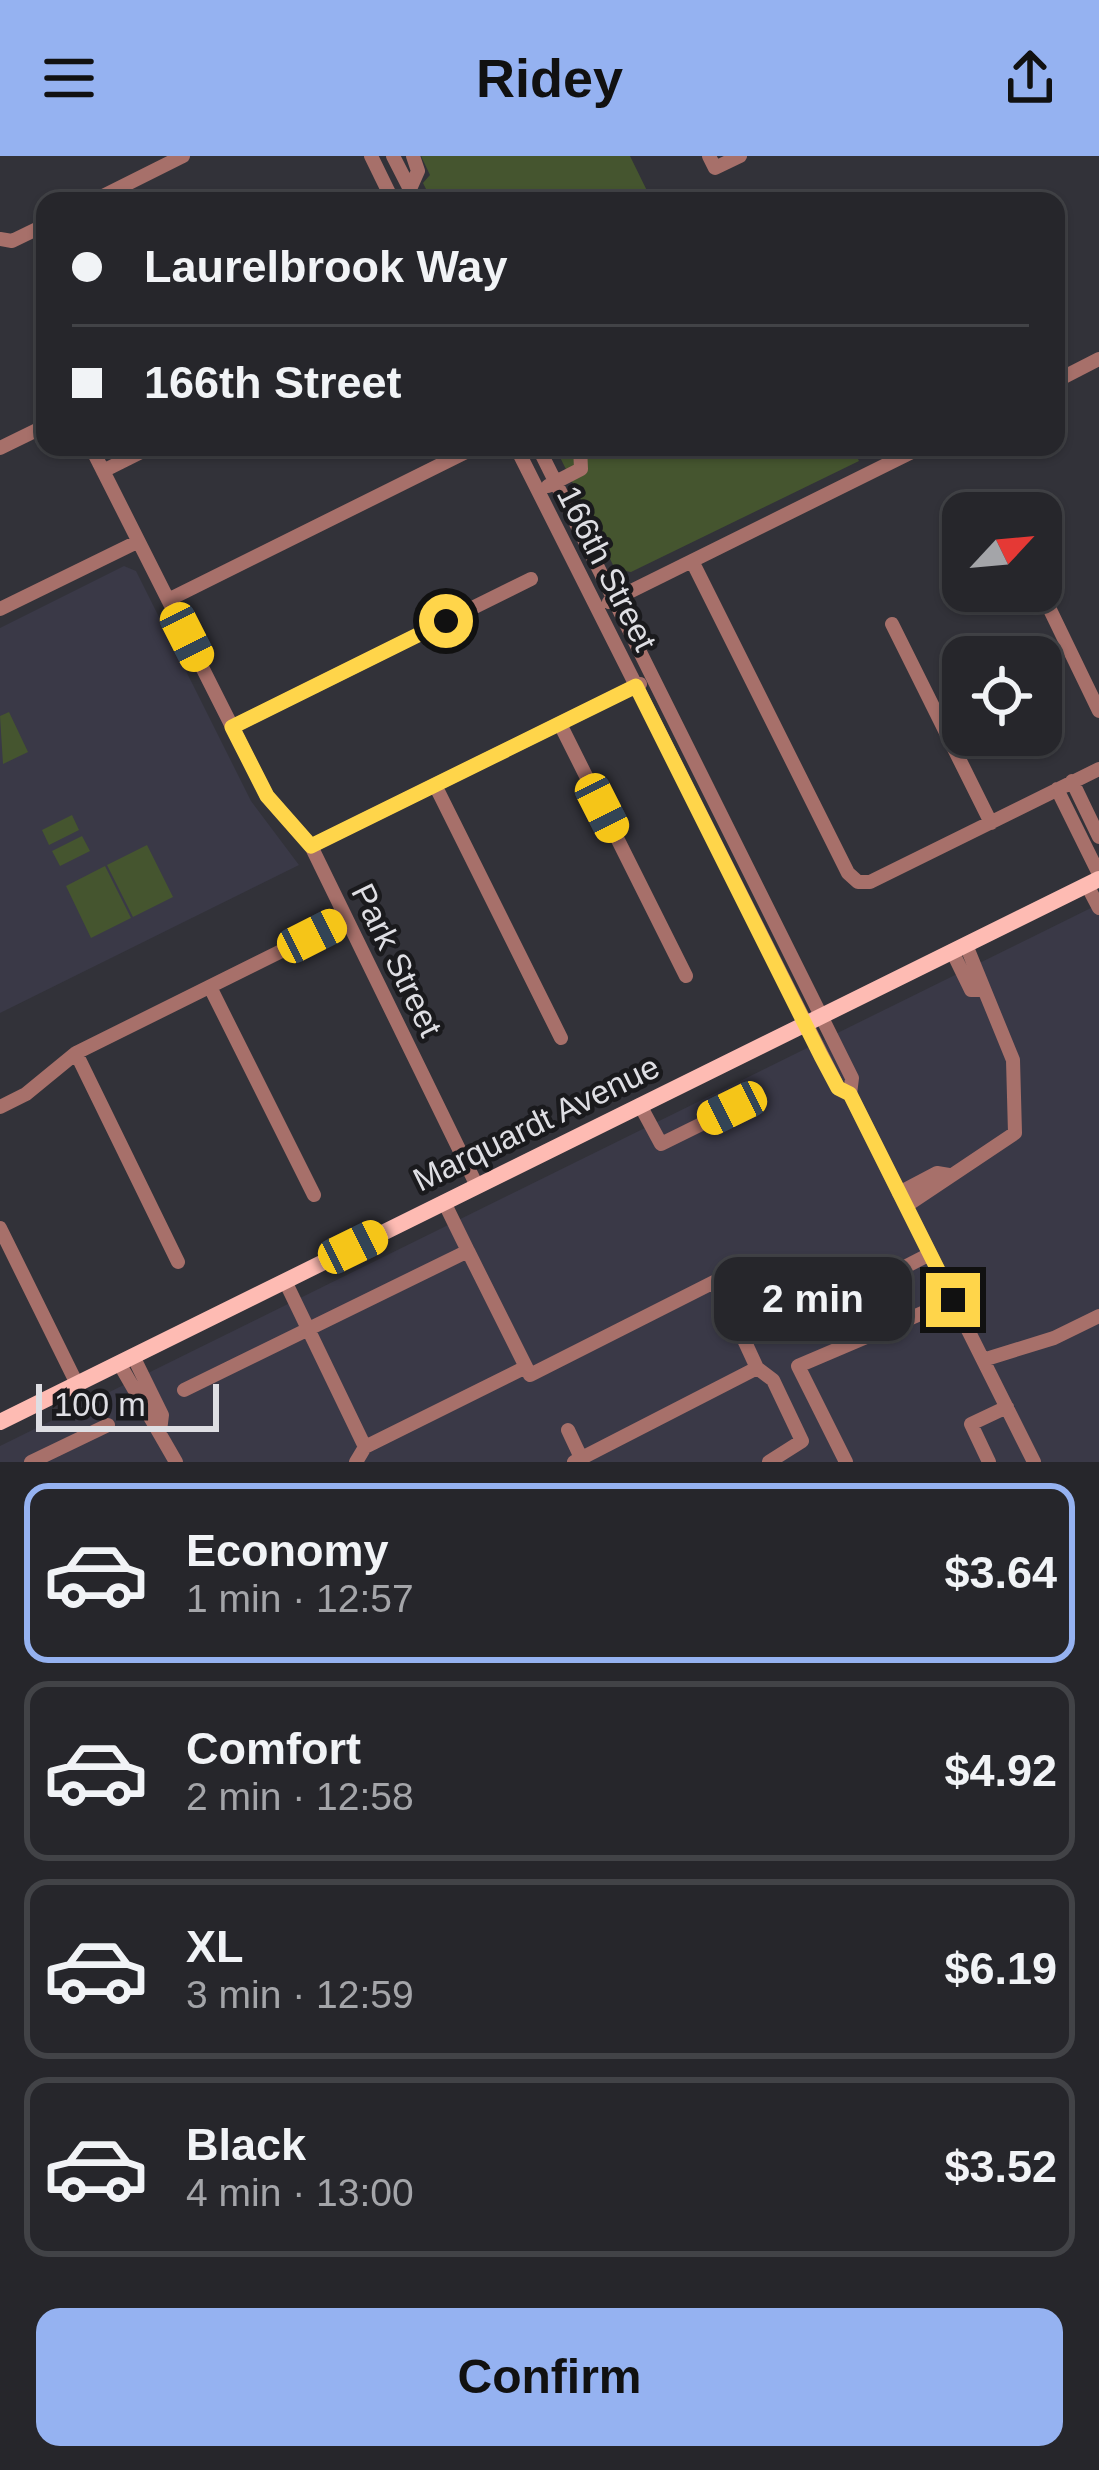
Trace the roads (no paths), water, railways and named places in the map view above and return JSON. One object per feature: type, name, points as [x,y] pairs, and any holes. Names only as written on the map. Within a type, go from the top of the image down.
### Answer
[{"type":"main road","name":"Marquardt Avenue","points":[[0,1422],[1095,879]]},
{"type":"street","points":[[112,192],[183,156]]},
{"type":"street","points":[[370,156],[388,192]]},
{"type":"street","points":[[394,156],[412,192]]},
{"type":"street","points":[[413,156],[418,171],[414,192]]},
{"type":"street","points":[[712,162],[740,156]]},
{"type":"street","points":[[125,186],[128,192]]},
{"type":"street","points":[[0,239],[12,241],[36,229]]},
{"type":"street","points":[[1065,376],[1099,359]]},
{"type":"street","points":[[0,448],[36,430]]},
{"type":"street","name":"Park Street","points":[[96,456],[267,796],[311,846],[477,1186]]},
{"type":"street","points":[[103,471],[133,456]]},
{"type":"street","points":[[167,600],[458,456]]},
{"type":"street","name":"166th Street","points":[[520,456],[813,1020],[852,1078],[850,1094],[1034,1462]]},
{"type":"street","name":"166th Street","points":[[543,456],[813,1020]]},
{"type":"street","points":[[538,492],[581,469],[580,456]]},
{"type":"street","points":[[596,608],[904,456]]},
{"type":"street","points":[[0,609],[137,542]]},
{"type":"street","points":[[692,561],[848,873],[858,882],[870,882],[1099,769]]},
{"type":"street","points":[[232,727],[531,579]]},
{"type":"street","points":[[1051,612],[1099,711]]},
{"type":"street","points":[[892,624],[991,823]]},
{"type":"street","points":[[311,846],[653,678]]},
{"type":"street","points":[[560,724],[686,976]]},
{"type":"street","points":[[435,785],[561,1038]]},
{"type":"street","points":[[1064,785],[1099,837]]},
{"type":"street","points":[[1064,785],[1095,879],[1099,908]]},
{"type":"street","points":[[0,1107],[26,1094],[76,1053],[346,919]]},
{"type":"street","points":[[903,1200],[937,1173],[949,1175],[1015,1133],[1013,1060],[980,990],[982,980],[959,948]]},
{"type":"street","points":[[211,987],[314,1196]]},
{"type":"street","points":[[76,1053],[178,1262]]},
{"type":"street","points":[[640,1106],[661,1144],[732,1108]]},
{"type":"street","points":[[443,1202],[530,1376],[714,1282],[757,1368],[773,1380],[802,1441],[769,1462]]},
{"type":"street","points":[[0,1228],[77,1384]]},
{"type":"street","points":[[184,1390],[469,1251]]},
{"type":"street","points":[[739,1329],[769,1313],[790,1326],[930,1254]]},
{"type":"street","points":[[285,1281],[364,1447]]},
{"type":"street","points":[[846,1462],[797,1366],[953,1300]]},
{"type":"street","points":[[983,1360],[1054,1338],[1099,1316]]},
{"type":"street","points":[[126,1360],[162,1415],[160,1431],[176,1462]]},
{"type":"street","points":[[356,1462],[364,1447],[526,1367]]},
{"type":"street","points":[[568,1430],[580,1461],[757,1368]]},
{"type":"street","points":[[989,1462],[971,1424],[1007,1407]]},
{"type":"street","points":[[31,1462],[108,1425]]}]
